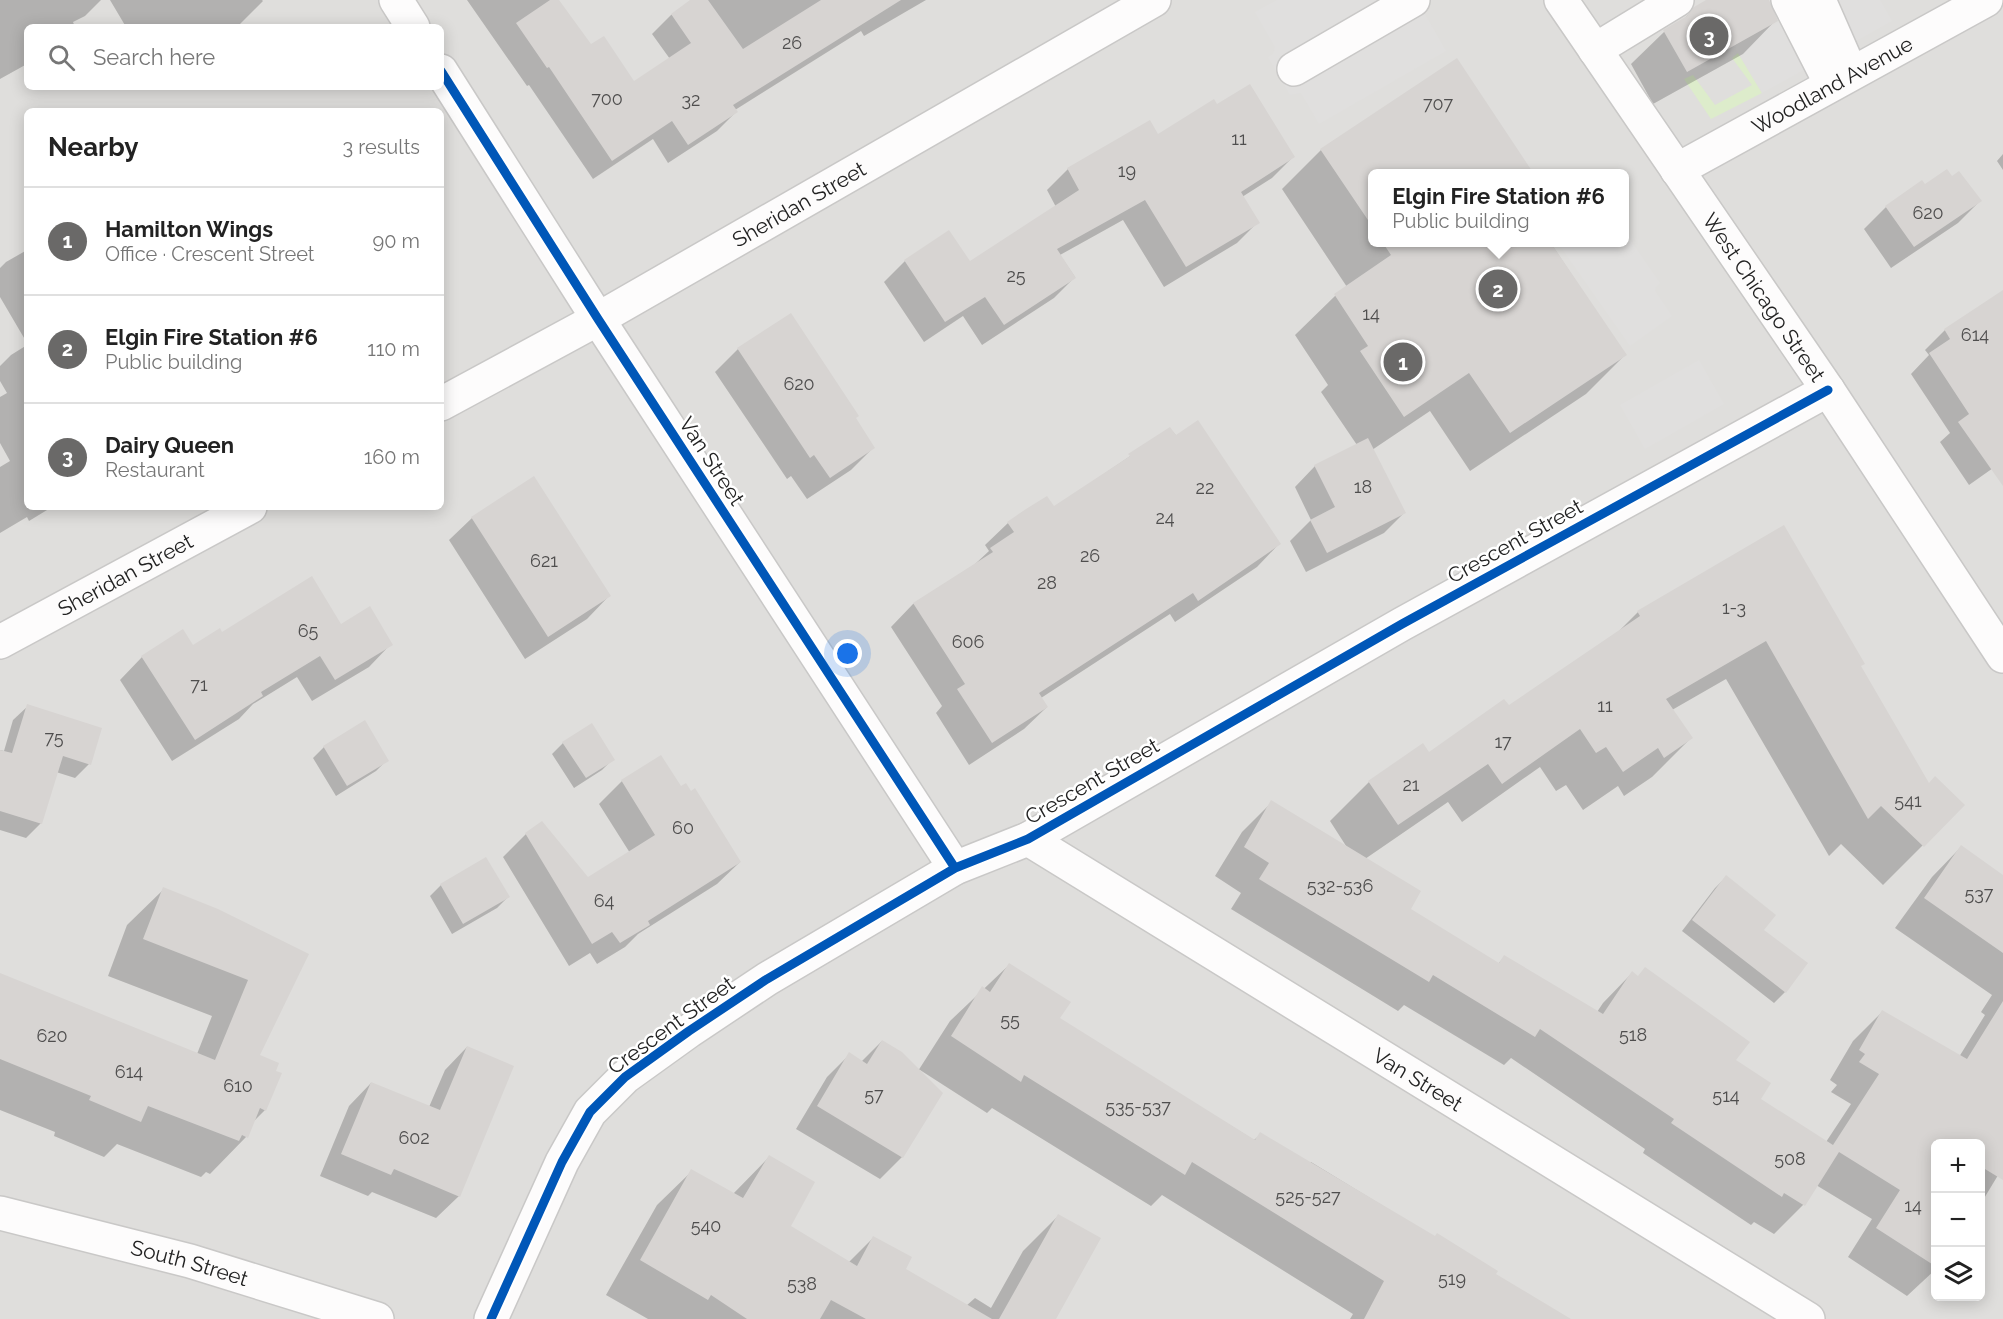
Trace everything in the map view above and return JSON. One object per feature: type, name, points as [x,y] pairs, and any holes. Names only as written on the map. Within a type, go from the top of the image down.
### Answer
[{"type":"street","points":[[396,0],[411,24]]},
{"type":"street","name":"Sheridan Street","points":[[444,402],[598,319],[1154,0]]},
{"type":"street","points":[[1294,69],[1413,0]]},
{"type":"street","name":"West Chicago Street","points":[[1561,0],[1828,390],[2003,656]]},
{"type":"street","points":[[1595,50],[1677,0]]},
{"type":"street","points":[[1788,0],[1841,79]]},
{"type":"street","points":[[1820,0],[1841,79]]},
{"type":"street","name":"Woodland Avenue","points":[[1677,170],[1986,0]]},
{"type":"street","name":"Van Street","points":[[444,76],[598,319],[955,868]]},
{"type":"street","name":"Crescent Street","points":[[491,1319],[562,1162],[590,1112],[625,1077],[688,1031],[767,979],[955,868],[1028,839],[1402,624],[1828,390]]},
{"type":"street","name":"Sheridan Street","points":[[0,642],[244,510]]},
{"type":"street","name":"Van Street","points":[[1028,839],[1808,1319]]},
{"type":"street","name":"South Street","points":[[0,1213],[190,1261],[377,1319]]},
{"type":"shaded area","points":[[0,0],[2003,0],[2003,1319],[0,1319]]},
{"type":"shaded area","points":[[1277,0],[1417,0],[1446,51],[1319,124],[1301,93],[1290,95],[1268,57],[1273,54],[1275,47],[1255,12]]},
{"type":"shaded area","points":[[1805,0],[1880,0],[1892,21],[1762,93],[1734,46],[1808,6]]},
{"type":"shaded area","points":[[1629,238],[1660,283],[1655,291],[1672,316],[1630,346],[1561,247],[1629,247]]},
{"type":"shaded area","points":[[1699,360],[1724,404],[1645,449],[1620,405]]},
{"type":"green space","points":[[1738,53],[1762,93],[1711,119],[1684,79],[1693,75],[1715,105],[1752,85],[1732,58]]},
{"type":"building","points":[[550,0],[559,0],[591,44],[604,36],[634,81],[691,43],[671,14],[690,0],[708,0],[743,49],[821,0],[901,0],[733,105],[738,112],[688,145],[672,121],[612,161],[549,67],[547,68],[516,23]]},
{"type":"building","points":[[1706,0],[1769,0],[1778,21],[1687,72],[1663,30],[1687,16],[1694,7]]},
{"type":"building","points":[[1457,58],[1531,169],[1368,169],[1368,220],[1320,149]]},
{"type":"building","points":[[1250,84],[1295,157],[1241,192],[1260,223],[1186,267],[1145,200],[1057,249],[1076,278],[1004,325],[985,297],[945,322],[904,260],[949,230],[970,261],[1079,190],[1067,168],[1150,120],[1158,134],[1214,99],[1217,104]]},
{"type":"building","points":[[1947,169],[1952,176],[1959,171],[1982,201],[1914,247],[1885,206],[1922,180],[1925,184]]},
{"type":"building","points":[[1386,247],[1554,247],[1627,355],[1510,433],[1469,373],[1404,417],[1360,351],[1368,346],[1334,294],[1391,255]]},
{"type":"building","points":[[2003,290],[2003,486],[1958,422],[1969,414],[1929,353],[1950,339],[1944,329]]},
{"type":"building","points":[[791,313],[859,416],[856,418],[875,448],[830,478],[814,455],[810,458],[737,348]]},
{"type":"building","points":[[1198,420],[1281,544],[1198,601],[1193,593],[1039,693],[1048,707],[992,743],[957,689],[965,684],[913,603],[993,552],[990,548],[1014,532],[1007,522],[1026,509],[1047,496],[1054,506],[1170,427],[1176,435]]},
{"type":"building","points":[[1368,438],[1406,513],[1327,553],[1310,520],[1335,507],[1314,465]]},
{"type":"building","points":[[534,476],[611,596],[548,637],[471,517]]},
{"type":"building","points":[[1784,525],[1865,664],[1861,666],[1929,783],[1935,776],[1965,805],[1924,847],[1881,806],[1868,819],[1766,641],[1666,699],[1693,738],[1664,758],[1658,748],[1623,772],[1606,747],[1596,753],[1580,729],[1502,784],[1488,764],[1398,825],[1368,781],[1423,743],[1429,752],[1504,699],[1509,705],[1640,616],[1637,611]]},
{"type":"building","points":[[312,576],[341,624],[370,606],[393,645],[335,680],[320,656],[261,692],[263,696],[195,740],[141,656],[183,629],[193,645],[220,628],[222,632]]},
{"type":"building","points":[[27,704],[102,728],[91,765],[63,756],[42,824],[0,811],[0,750],[12,753]]},
{"type":"building","points":[[365,720],[389,761],[347,786],[323,746]]},
{"type":"building","points":[[592,723],[615,760],[586,778],[562,742]]},
{"type":"building","points":[[661,755],[681,786],[686,783],[691,791],[695,788],[741,862],[648,921],[650,925],[620,943],[612,932],[592,944],[525,833],[542,821],[588,877],[655,835],[621,780]]},
{"type":"building","points":[[1271,800],[1421,891],[1411,909],[1499,963],[1504,955],[1603,1014],[1632,971],[1638,976],[1645,967],[1750,1042],[1736,1060],[1771,1083],[1761,1099],[1833,1145],[1879,1074],[1859,1062],[1865,1054],[1859,1050],[1882,1010],[1967,1059],[2003,1001],[2003,1180],[1985,1169],[1985,1139],[1931,1139],[1931,1263],[1876,1228],[1900,1190],[1839,1152],[1805,1206],[1784,1193],[1782,1197],[1671,1123],[1674,1119],[1540,1029],[1535,1037],[1433,975],[1429,982],[1259,879],[1269,863],[1244,847]]},
{"type":"building","points":[[1961,845],[2003,875],[2003,953],[1924,898]]},
{"type":"building","points":[[486,857],[510,897],[463,924],[440,884]]},
{"type":"building","points":[[1726,875],[1776,915],[1764,930],[1808,963],[1786,993],[1692,920]]},
{"type":"building","points":[[163,887],[218,909],[309,954],[260,1055],[279,1063],[276,1071],[282,1073],[266,1111],[260,1108],[248,1138],[242,1135],[239,1141],[148,1106],[141,1122],[89,1100],[91,1096],[0,1059],[0,973],[215,1060],[248,980],[143,939]]},
{"type":"building","points":[[1009,963],[1071,1002],[1060,1018],[1255,1140],[1260,1132],[1435,1236],[1437,1233],[1498,1271],[1496,1274],[1571,1319],[1364,1319],[1384,1281],[1192,1162],[1185,1175],[1024,1075],[1021,1082],[951,1036],[982,986],[990,992]]},
{"type":"building","points":[[882,1040],[902,1052],[943,1093],[903,1158],[817,1106],[849,1052],[867,1064]]},
{"type":"building","points":[[467,1046],[514,1066],[460,1197],[394,1169],[391,1175],[341,1154],[371,1082],[440,1110]]},
{"type":"building","points":[[769,1155],[815,1182],[791,1226],[857,1266],[873,1236],[912,1257],[906,1269],[992,1319],[866,1319],[831,1300],[820,1319],[747,1319],[711,1295],[708,1300],[640,1260],[691,1169],[743,1198]]},
{"type":"building","points":[[1058,1214],[1101,1238],[1056,1319],[999,1319]]},
{"type":"cycle path","points":[[444,76],[598,319],[955,868]]},
{"type":"cycle path","points":[[491,1319],[562,1162],[590,1112],[625,1077],[689,1031],[767,979],[955,868],[1028,839],[1402,624],[1828,390]]},
{"type":"place","name":"Dairy Queen","points":[[1709,36]]},
{"type":"place","name":"Elgin Fire Station #6","points":[[1498,289]]},
{"type":"place","name":"Hamilton Wings","points":[[1403,362]]}]
